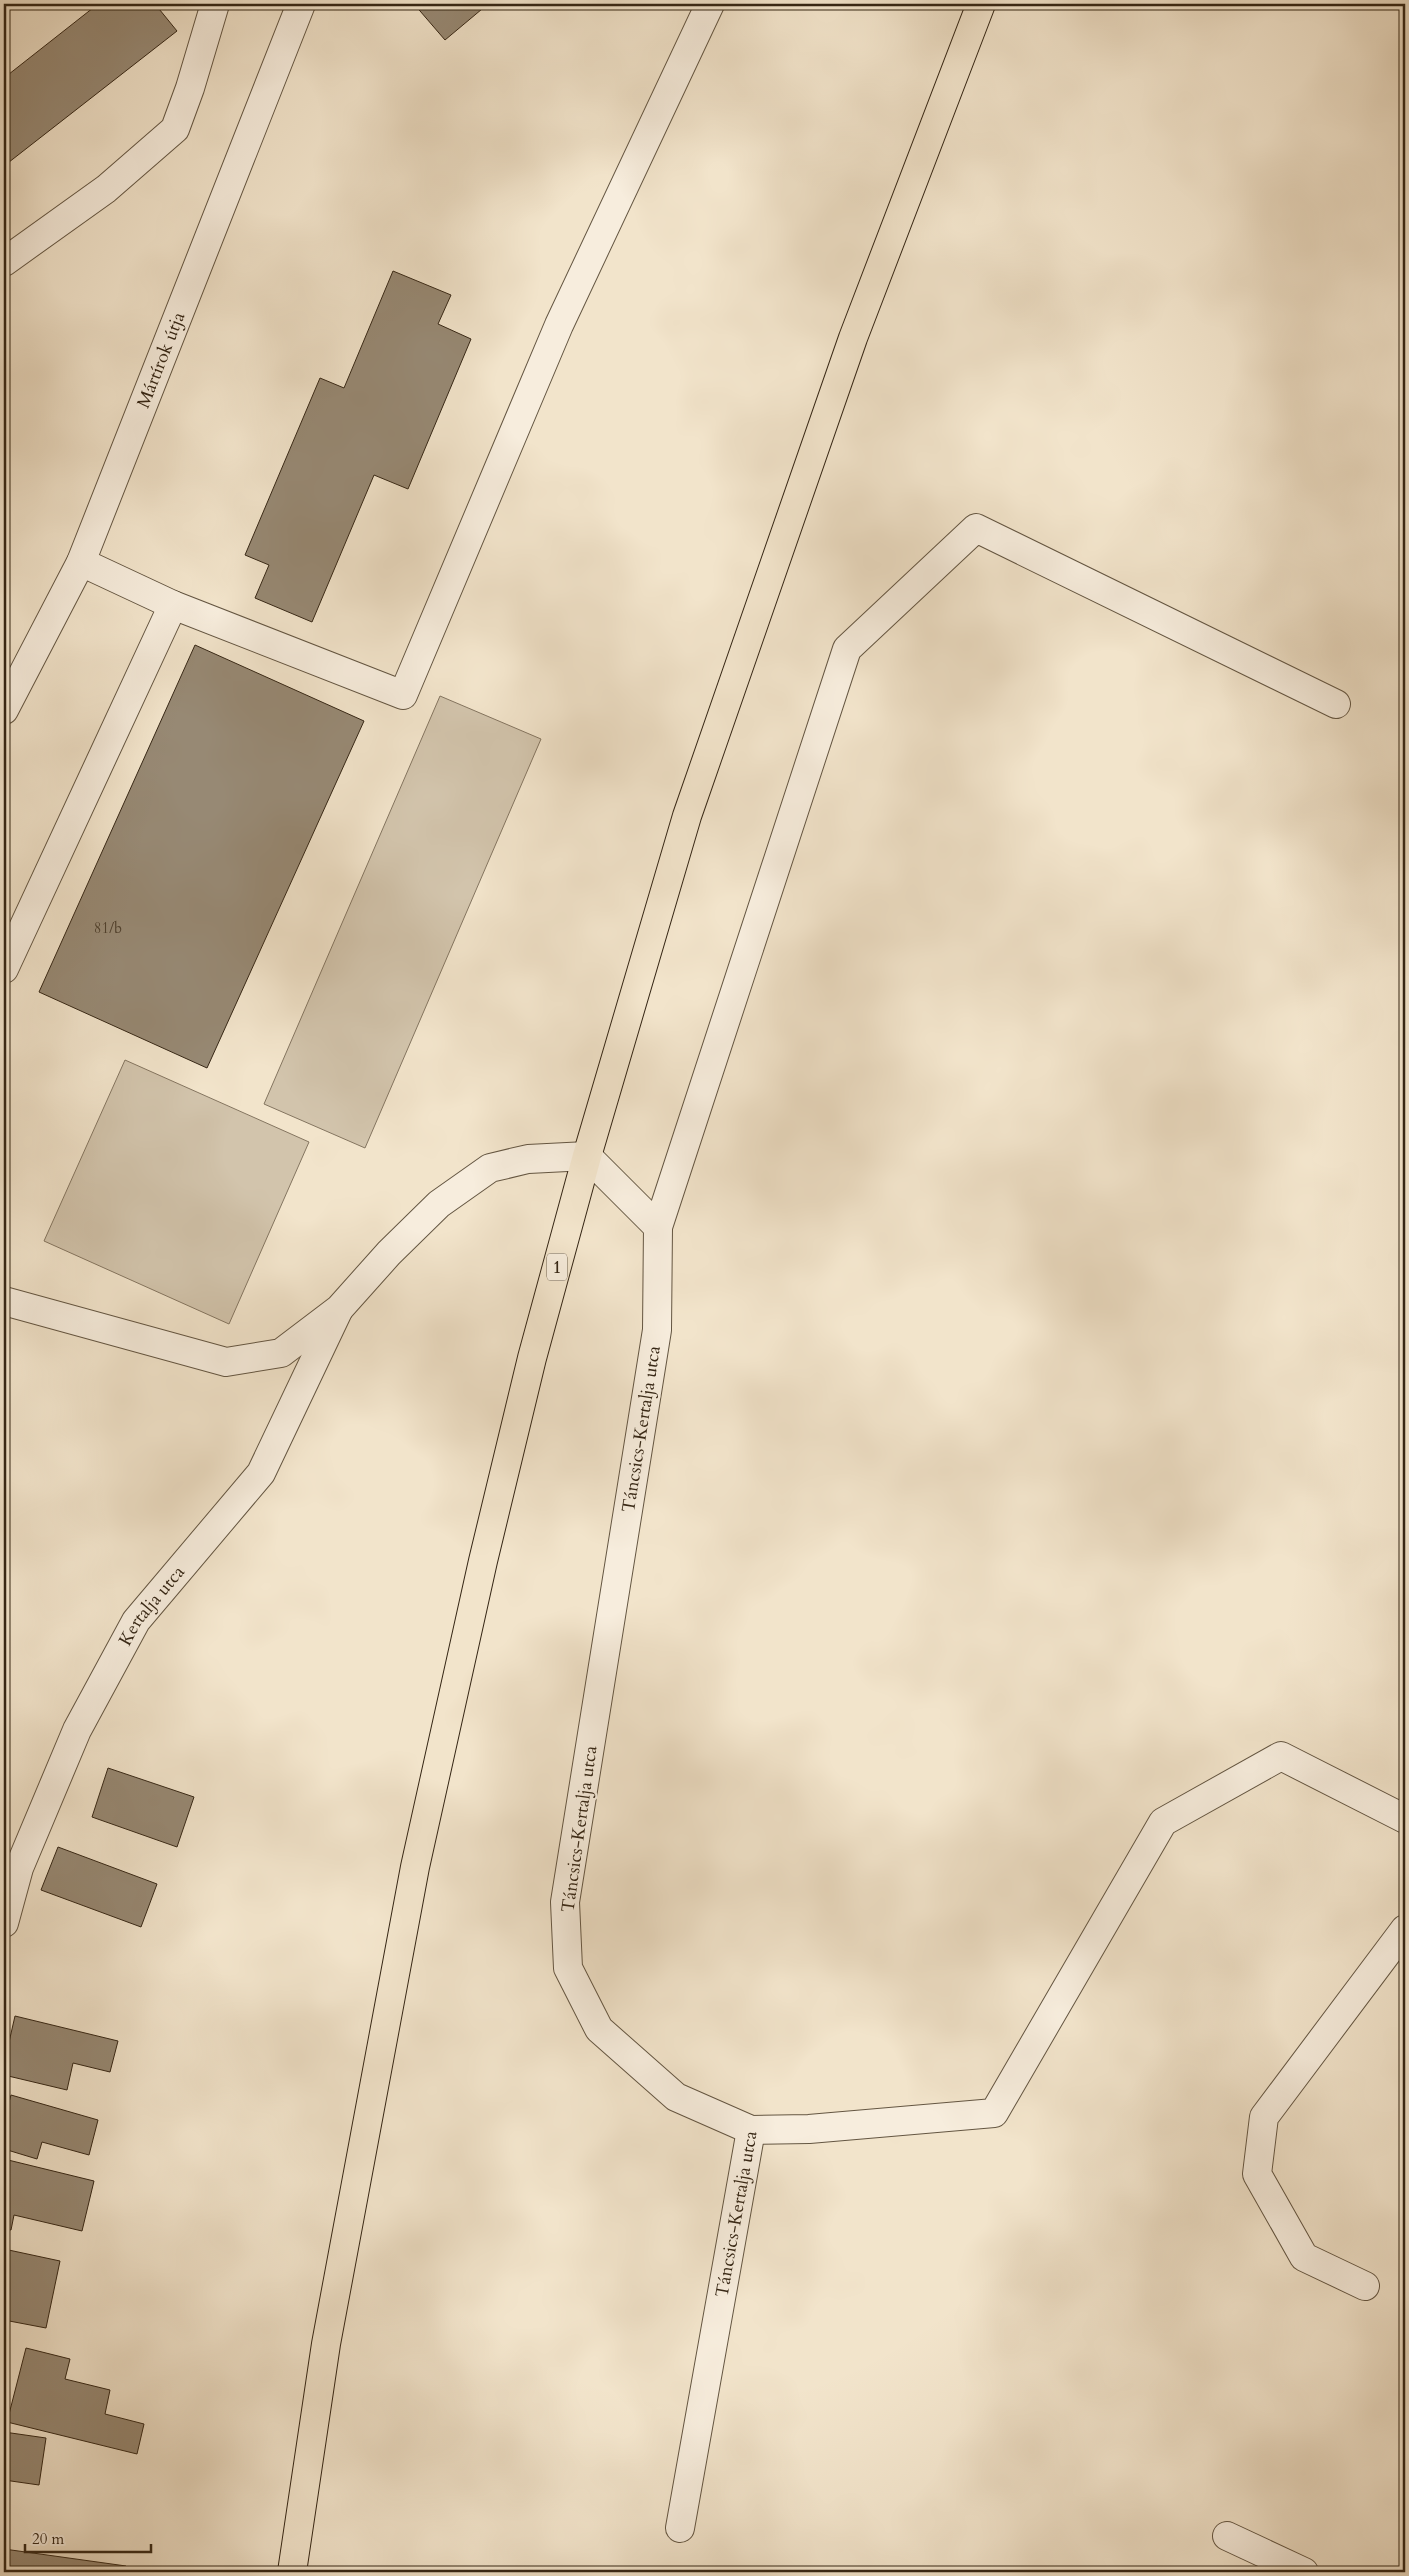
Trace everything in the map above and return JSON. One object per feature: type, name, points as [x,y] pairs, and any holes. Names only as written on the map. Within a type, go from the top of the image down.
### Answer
[{"type":"main road","name":"1","points":[[292,2572],[326,2344],[415,1867],[483,1561],[532,1358],[587,1156],[687,816],[853,338],[981,4]]},
{"type":"street","points":[[4,262],[106,189],[174,129],[190,88],[214,4]]},
{"type":"street","name":"Mártírok útja","points":[[4,710],[81,562],[301,4]]},
{"type":"street","points":[[81,562],[173,605],[403,695],[559,325],[710,4]]},
{"type":"street","name":"Táncsics-Kertalja utca","points":[[680,2528],[751,2130],[676,2097],[599,2029],[568,1968],[566,1902],[657,1330],[658,1227],[847,649],[976,528],[1336,704]]},
{"type":"street","points":[[4,969],[173,605]]},
{"type":"street","points":[[4,1301],[226,1362],[281,1353],[339,1309],[389,1253],[439,1204],[490,1168],[528,1159],[587,1156],[658,1227]]},
{"type":"street","name":"Kertalja utca","points":[[4,1922],[19,1868],[77,1730],[131,1629],[262,1473],[339,1309]]},
{"type":"street","points":[[751,2130],[809,2129],[994,2113],[1163,1822],[1281,1756],[1405,1819]]},
{"type":"street","points":[[1365,2286],[1304,2257],[1257,2174],[1264,2116],[1405,1929]]},
{"type":"street","points":[[1227,2536],[1304,2572]]},
{"type":"shaded area","points":[[440,696],[541,739],[365,1148],[264,1104]]},
{"type":"shaded area","points":[[125,1060],[309,1142],[229,1324],[44,1241]]},
{"type":"building","points":[[98,4],[155,4],[177,31],[4,166],[4,78]]},
{"type":"building","points":[[414,4],[488,4],[445,40]]},
{"type":"building","points":[[393,271],[451,295],[438,324],[471,339],[408,489],[374,475],[312,622],[255,598],[269,565],[245,555],[320,378],[344,388]]},
{"type":"building","points":[[195,645],[364,721],[207,1068],[39,992]]},
{"type":"building","points":[[108,1768],[194,1797],[177,1847],[92,1817]]},
{"type":"building","points":[[58,1847],[157,1884],[141,1927],[41,1890]]},
{"type":"building","points":[[15,2016],[118,2041],[110,2072],[73,2063],[67,2090],[4,2075],[4,2064]]},
{"type":"building","points":[[11,2095],[98,2120],[89,2155],[42,2142],[37,2159],[4,2149],[4,2120]]},
{"type":"building","points":[[4,2159],[94,2181],[82,2231],[14,2215],[11,2230],[4,2229]]},
{"type":"building","points":[[4,2249],[60,2261],[46,2328],[4,2320]]},
{"type":"building","points":[[26,2348],[70,2359],[65,2379],[110,2390],[105,2414],[144,2424],[137,2454],[7,2422]]},
{"type":"building","points":[[4,2432],[46,2438],[39,2485],[4,2480]]},
{"type":"building","points":[[4,2549],[126,2566],[125,2572],[4,2572]]}]
